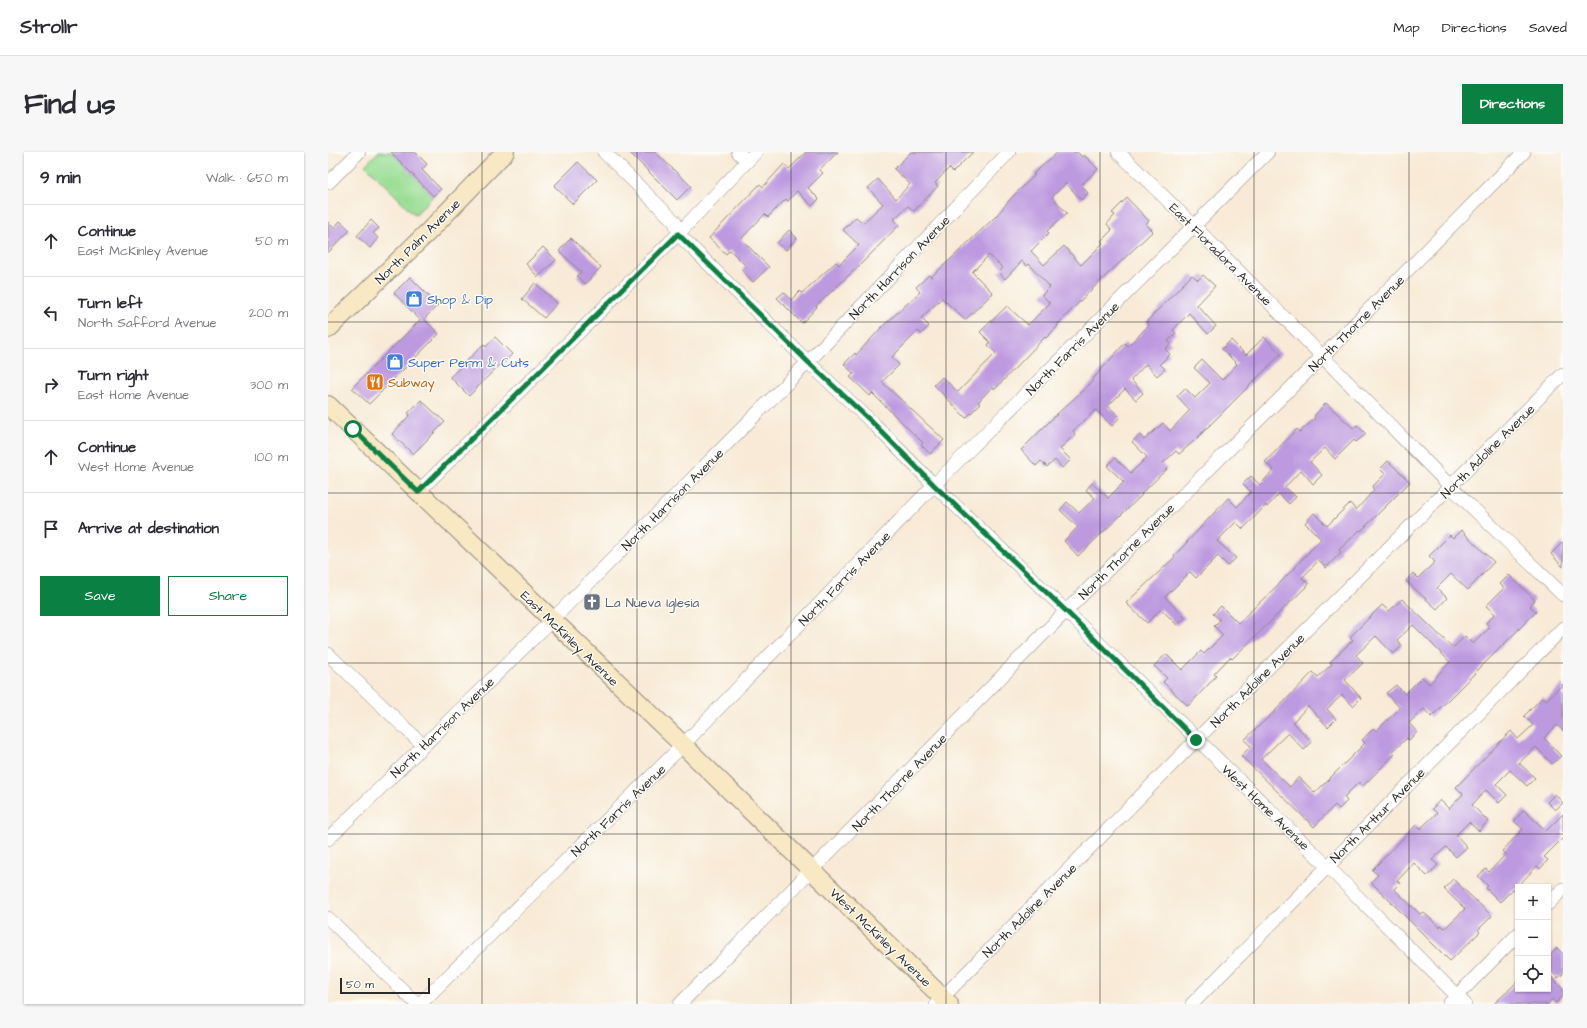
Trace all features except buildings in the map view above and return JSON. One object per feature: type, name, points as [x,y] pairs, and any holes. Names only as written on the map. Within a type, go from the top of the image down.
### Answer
[{"type":"main road","name":"North Palm Avenue","points":[[328,329],[429,231],[505,152]]},
{"type":"main road","name":"East McKinley Avenue","points":[[328,405],[813,870]]},
{"type":"main road","name":"West McKinley Avenue","points":[[813,870],[943,1002]]},
{"type":"street","points":[[328,183],[359,152]]},
{"type":"street","points":[[604,152],[676,222],[678,234]]},
{"type":"street","name":"North Harrison Avenue","points":[[328,839],[552,620],[808,362],[1009,152]]},
{"type":"street","name":"East Floradora Avenue","points":[[1118,152],[1194,226],[1451,488],[1563,595]]},
{"type":"street","name":"North Farris Avenue","points":[[420,1004],[683,745],[934,485],[1268,152]]},
{"type":"street","name":"North Thorne Avenue","points":[[680,1004],[1066,611],[1322,357],[1524,152]]},
{"type":"street","points":[[418,492],[678,234],[747,155]]},
{"type":"street","name":"West Home Avenue","points":[[678,234],[808,362],[875,425],[934,485],[1066,611],[1196,740],[1327,866],[1457,1001]]},
{"type":"street","name":"North Adoline Avenue","points":[[943,1002],[1196,740],[1451,488],[1563,374]]},
{"type":"street","name":"North Arthur Avenue","points":[[1192,1004],[1563,628]]},
{"type":"street","points":[[328,654],[423,745]]},
{"type":"street","points":[[1551,901],[1563,889]]},
{"type":"street","points":[[328,918],[417,1004]]},
{"type":"street","points":[[1457,1001],[1515,937]]},
{"type":"green space","points":[[378,152],[391,152],[434,195],[415,215],[365,165]]},
{"type":"place","name":"Shop & Dip","points":[[414,299]]},
{"type":"place","name":"Super Perm & Cuts","points":[[395,362]]},
{"type":"place","name":"Subway","points":[[375,382]]},
{"type":"place","name":"La Nueva Iglesia","points":[[592,602]]},
{"type":"route","points":[[353,429],[418,492],[678,234],[808,362],[875,425],[934,485],[1066,611],[1196,740]]}]
